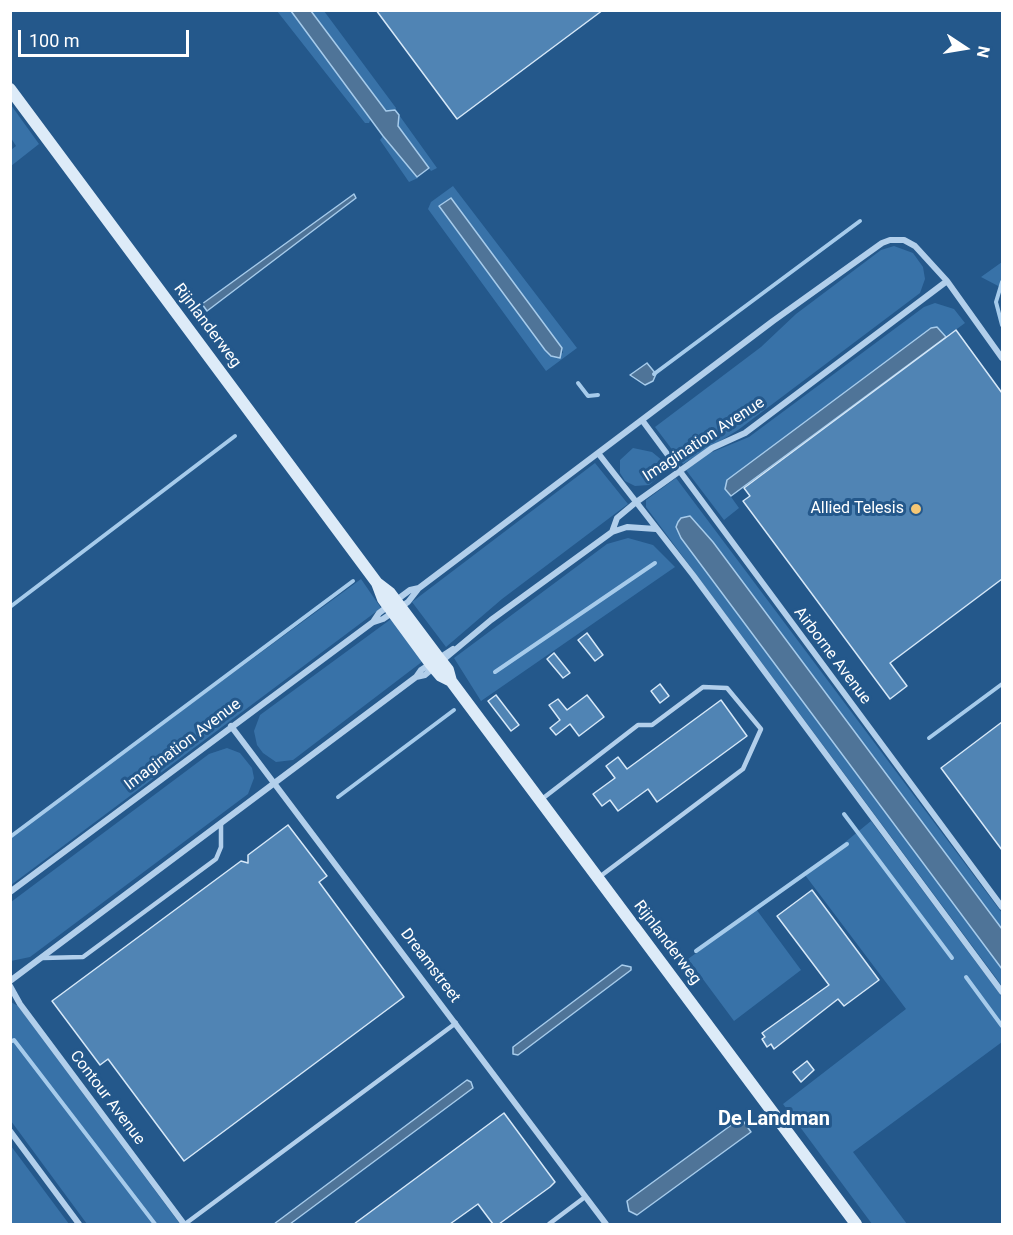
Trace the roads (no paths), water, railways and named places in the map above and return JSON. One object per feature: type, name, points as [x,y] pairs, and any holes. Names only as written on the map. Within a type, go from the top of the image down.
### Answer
[{"type":"street","name":"Rijnlanderweg","points":[[10,89],[436,662],[441,676],[451,681],[856,1224]]},
{"type":"street","name":"Imagination Avenue","points":[[10,892],[394,607],[410,590],[419,588],[869,251],[890,240],[904,240],[915,246],[947,281],[745,433],[712,448],[678,470],[617,518],[612,532],[436,662],[425,675],[416,677],[10,983]]},
{"type":"street","points":[[947,281],[1002,358]]},
{"type":"street","name":"Airborne Avenue","points":[[642,420],[1002,907]]},
{"type":"street","points":[[598,453],[1002,992]]},
{"type":"street","points":[[612,532],[627,527],[656,529]]},
{"type":"street","name":"Dreamstreet","points":[[231,726],[606,1224]]},
{"type":"street","name":"Contour Avenue","points":[[10,983],[20,1004],[185,1224]]},
{"type":"street","points":[[10,1131],[79,1224]]},
{"type":"lane","points":[[540,800],[638,725],[652,725],[702,687],[728,688],[761,729],[744,769],[598,878]]},
{"type":"lane","points":[[43,958],[83,957],[216,859],[221,848],[221,824]]},
{"type":"lane","points":[[185,1224],[456,1023]]},
{"type":"lane","points":[[549,1224],[585,1197]]},
{"type":"waterway","points":[[654,374],[860,221]]},
{"type":"waterway","points":[[1002,282],[996,302],[1002,325]]},
{"type":"waterway","points":[[578,383],[588,396],[598,395]]},
{"type":"waterway","points":[[10,607],[235,436]]},
{"type":"waterway","points":[[495,672],[655,563]]},
{"type":"waterway","points":[[10,837],[353,581]]},
{"type":"waterway","points":[[929,738],[1002,684]]},
{"type":"waterway","points":[[338,797],[454,710]]},
{"type":"waterway","points":[[844,814],[952,958]]},
{"type":"waterway","points":[[696,951],[847,844]]},
{"type":"waterway","points":[[966,977],[1002,1026]]},
{"type":"waterway","points":[[10,1042],[14,1040],[155,1224]]},
{"type":"place","name":"Allied Telesis","points":[[916,509]]},
{"type":"district","name":"De Landman","points":[[774,1120]]}]
